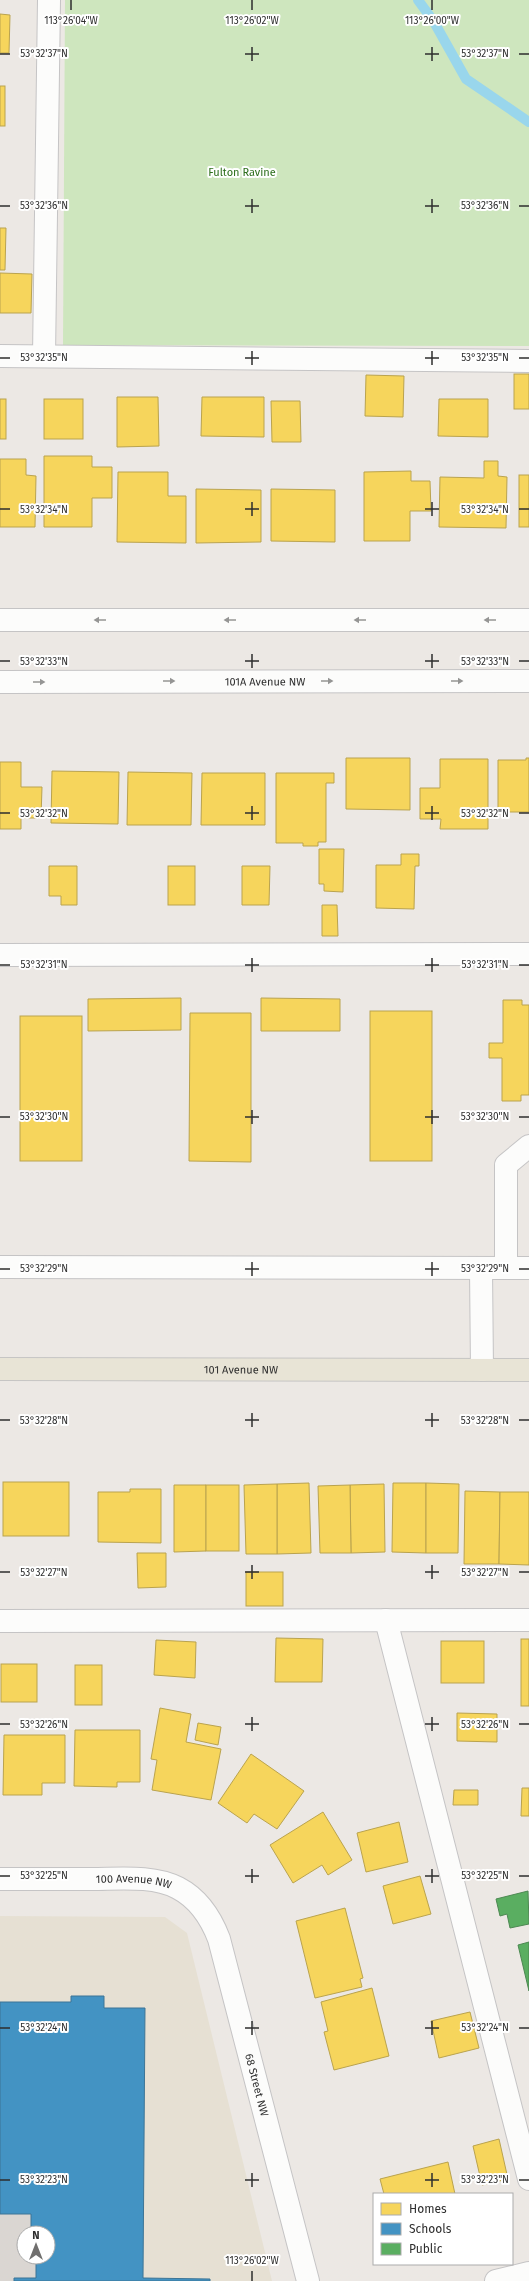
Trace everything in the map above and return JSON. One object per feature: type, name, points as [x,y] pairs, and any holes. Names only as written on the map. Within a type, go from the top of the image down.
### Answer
[{"type":"main road","name":"101 Avenue NW","points":[[0,1369],[529,1370]]},
{"type":"street","points":[[44,356],[49,0]]},
{"type":"street","points":[[0,356],[529,361]]},
{"type":"street","points":[[0,620],[529,620]]},
{"type":"street","name":"101A Avenue NW","points":[[0,682],[529,681]]},
{"type":"street","points":[[0,955],[529,954]]},
{"type":"street","points":[[506,1268],[506,1165],[529,1146]]},
{"type":"street","points":[[0,1267],[529,1268]]},
{"type":"street","points":[[481,1269],[482,1370]]},
{"type":"street","points":[[386,1620],[529,2179]]},
{"type":"street","points":[[0,1621],[529,1620]]},
{"type":"street","name":"100 Avenue NW","points":[[0,1879],[144,1879],[178,1888],[191,1897]]},
{"type":"street","name":"68 Street NW","points":[[191,1897],[213,1922],[219,1939],[308,2281]]},
{"type":"street","points":[[496,2281],[529,2273]]},
{"type":"shaded area","points":[[0,1916],[165,1917],[187,1933],[272,2281],[0,2281]]},
{"type":"shaded area","points":[[0,2214],[31,2214],[31,2225],[16,2225],[16,2265],[36,2265],[36,2278],[14,2278],[14,2281],[0,2281]]},
{"type":"green space","name":"Fulton Ravine","points":[[65,0],[529,0],[529,346],[63,345]]},
{"type":"building: Homes","points":[[0,14],[10,15],[9,53],[0,53]]},
{"type":"building: Homes","points":[[0,86],[5,86],[5,126],[0,126]]},
{"type":"building: Homes","points":[[0,228],[6,228],[5,270],[0,270]]},
{"type":"building: Homes","points":[[0,273],[32,274],[31,313],[0,313]]},
{"type":"building: Homes","points":[[514,374],[529,374],[529,409],[514,409]]},
{"type":"building: Homes","points":[[366,375],[404,376],[403,417],[365,416]]},
{"type":"building: Homes","points":[[117,397],[158,397],[159,446],[117,447]]},
{"type":"building: Homes","points":[[202,397],[264,397],[264,437],[201,436]]},
{"type":"building: Homes","points":[[0,399],[6,399],[6,439],[0,439]]},
{"type":"building: Homes","points":[[44,399],[83,399],[83,439],[44,439]]},
{"type":"building: Homes","points":[[439,399],[488,399],[488,437],[438,436]]},
{"type":"building: Homes","points":[[271,401],[300,401],[301,442],[272,442]]},
{"type":"building: Homes","points":[[44,456],[92,456],[92,467],[112,467],[112,498],[92,498],[92,527],[44,527]]},
{"type":"building: Homes","points":[[0,459],[26,459],[26,475],[36,476],[35,527],[0,527]]},
{"type":"building: Homes","points":[[484,461],[498,461],[498,476],[507,477],[506,528],[439,527],[440,477],[484,478]]},
{"type":"building: Homes","points":[[411,471],[411,481],[430,481],[431,511],[410,511],[410,541],[364,541],[364,472]]},
{"type":"building: Homes","points":[[118,472],[168,472],[168,496],[186,496],[186,543],[117,542]]},
{"type":"building: Homes","points":[[519,475],[529,475],[529,527],[519,527]]},
{"type":"building: Homes","points":[[196,489],[261,490],[261,542],[196,543]]},
{"type":"building: Homes","points":[[271,489],[335,490],[335,542],[271,541]]},
{"type":"building: Homes","points":[[346,758],[410,758],[410,810],[346,809]]},
{"type":"building: Homes","points":[[526,758],[529,758],[529,812],[498,812],[498,760],[526,760]]},
{"type":"building: Homes","points":[[440,759],[488,759],[488,829],[440,829],[441,819],[420,819],[420,788],[440,788]]},
{"type":"building: Homes","points":[[0,762],[21,762],[21,787],[42,787],[41,818],[21,818],[21,829],[0,829]]},
{"type":"building: Homes","points":[[52,771],[119,772],[118,824],[51,823]]},
{"type":"building: Homes","points":[[128,772],[192,773],[191,825],[127,825]]},
{"type":"building: Homes","points":[[202,773],[265,773],[265,825],[201,825]]},
{"type":"building: Homes","points":[[276,773],[334,773],[334,783],[326,783],[326,842],[318,842],[318,846],[303,846],[303,843],[276,843]]},
{"type":"building: Homes","points":[[319,849],[344,849],[343,892],[324,891],[324,884],[319,884]]},
{"type":"building: Homes","points":[[401,854],[419,854],[419,866],[415,866],[414,909],[376,908],[376,865],[401,865]]},
{"type":"building: Homes","points":[[49,866],[77,866],[77,905],[61,905],[61,896],[49,896]]},
{"type":"building: Homes","points":[[168,866],[195,866],[195,905],[168,905]]},
{"type":"building: Homes","points":[[242,866],[270,866],[269,905],[242,905]]},
{"type":"building: Homes","points":[[322,905],[337,905],[338,936],[322,936]]},
{"type":"building: Homes","points":[[181,998],[181,1030],[88,1031],[88,999]]},
{"type":"building: Homes","points":[[261,998],[340,999],[340,1031],[261,1031]]},
{"type":"building: Homes","points":[[503,1000],[522,1000],[522,1005],[529,1005],[529,1095],[521,1095],[521,1101],[502,1101],[502,1058],[489,1058],[489,1043],[503,1043]]},
{"type":"building: Homes","points":[[370,1011],[432,1011],[432,1161],[370,1161]]},
{"type":"building: Homes","points":[[190,1013],[251,1013],[251,1162],[189,1161]]},
{"type":"building: Homes","points":[[20,1016],[82,1016],[82,1161],[20,1161]]},
{"type":"building: Homes","points":[[3,1482],[69,1482],[69,1536],[3,1536]]},
{"type":"building: Homes","points":[[309,1483],[311,1553],[277,1554],[277,1484]]},
{"type":"building: Homes","points":[[393,1483],[426,1483],[426,1553],[392,1552]]},
{"type":"building: Homes","points":[[426,1483],[459,1484],[458,1553],[426,1553]]},
{"type":"building: Homes","points":[[277,1484],[277,1554],[246,1554],[244,1485]]},
{"type":"building: Homes","points":[[384,1484],[385,1552],[351,1553],[350,1485]]},
{"type":"building: Homes","points":[[174,1485],[206,1485],[206,1551],[174,1552]]},
{"type":"building: Homes","points":[[206,1485],[239,1485],[239,1551],[206,1551]]},
{"type":"building: Homes","points":[[350,1485],[351,1553],[320,1553],[318,1486]]},
{"type":"building: Homes","points":[[130,1489],[161,1489],[161,1543],[98,1542],[98,1492],[130,1492]]},
{"type":"building: Homes","points":[[465,1491],[500,1492],[499,1564],[464,1564]]},
{"type":"building: Homes","points":[[500,1492],[529,1492],[529,1565],[499,1564]]},
{"type":"building: Homes","points":[[137,1553],[166,1553],[166,1587],[138,1588]]},
{"type":"building: Homes","points":[[246,1572],[283,1572],[283,1606],[246,1606]]},
{"type":"building: Homes","points":[[276,1638],[323,1639],[322,1682],[275,1682]]},
{"type":"building: Homes","points":[[521,1639],[529,1639],[529,1706],[521,1706]]},
{"type":"building: Homes","points":[[156,1640],[196,1642],[195,1678],[154,1675]]},
{"type":"building: Homes","points":[[441,1641],[484,1641],[484,1683],[441,1683]]},
{"type":"building: Homes","points":[[1,1664],[37,1664],[37,1702],[1,1702]]},
{"type":"building: Homes","points":[[75,1665],[102,1665],[102,1705],[75,1705]]},
{"type":"building: Homes","points":[[160,1708],[191,1714],[186,1742],[221,1749],[211,1800],[152,1790],[157,1760],[151,1759]]},
{"type":"building: Homes","points":[[457,1713],[497,1714],[497,1742],[457,1741]]},
{"type":"building: Homes","points":[[198,1723],[221,1727],[218,1745],[195,1740]]},
{"type":"building: Homes","points":[[75,1730],[140,1730],[140,1782],[117,1782],[117,1787],[74,1786]]},
{"type":"building: Homes","points":[[4,1735],[65,1735],[65,1783],[42,1783],[42,1795],[3,1795]]},
{"type":"building: Homes","points":[[251,1754],[304,1791],[277,1829],[254,1814],[247,1823],[218,1803]]},
{"type":"building: Homes","points":[[522,1788],[529,1788],[529,1816],[521,1816]]},
{"type":"building: Homes","points":[[454,1790],[478,1790],[478,1805],[453,1805]]},
{"type":"building: Homes","points":[[323,1812],[352,1860],[328,1875],[322,1865],[293,1883],[270,1845]]},
{"type":"building: Homes","points":[[399,1822],[408,1862],[366,1872],[357,1833]]},
{"type":"building: Homes","points":[[420,1876],[431,1914],[393,1924],[383,1886]]},
{"type":"building: Homes","points":[[345,1908],[363,1978],[360,1979],[362,1987],[315,1998],[296,1921]]},
{"type":"building: Homes","points":[[372,1988],[389,2056],[334,2070],[324,2032],[328,2031],[321,2002]]},
{"type":"building: Homes","points":[[470,2012],[479,2048],[439,2058],[431,2021]]},
{"type":"building: Homes","points":[[499,2139],[508,2179],[482,2185],[473,2146]]},
{"type":"building: Homes","points":[[448,2162],[455,2193],[384,2193],[380,2179]]},
{"type":"building: Schools","points":[[71,1996],[104,1996],[104,2008],[145,2008],[143,2278],[210,2279],[210,2281],[14,2281],[14,2278],[36,2278],[36,2265],[56,2265],[56,2225],[31,2225],[31,2214],[0,2214],[0,2002],[71,2002]]},
{"type":"building: Public","points":[[528,1891],[529,1924],[510,1928],[507,1914],[500,1916],[496,1899]]},
{"type":"building: Public","points":[[529,1942],[529,1991],[518,1945]]},
{"type":"waterway","points":[[418,0],[434,22],[466,79],[529,122]]}]
